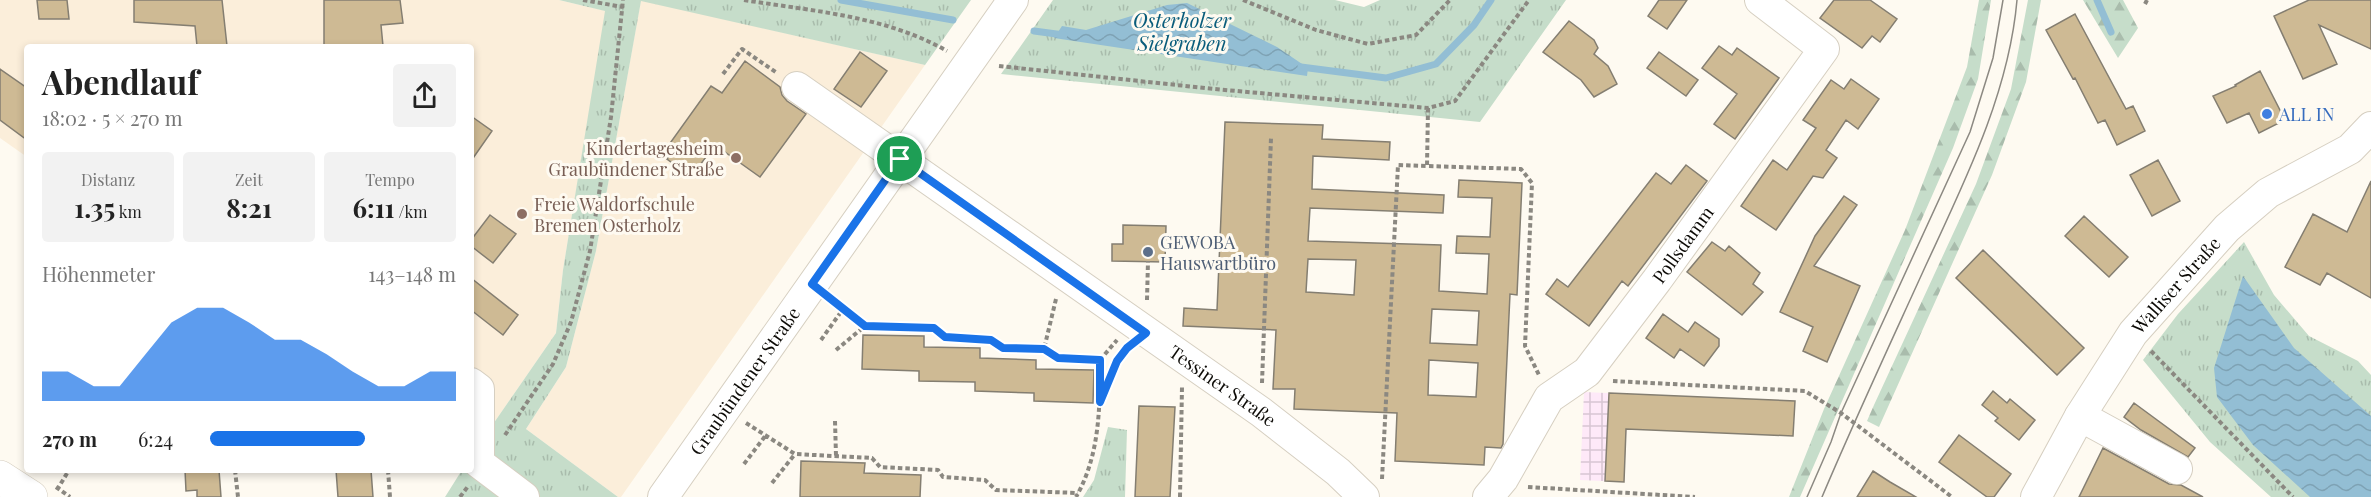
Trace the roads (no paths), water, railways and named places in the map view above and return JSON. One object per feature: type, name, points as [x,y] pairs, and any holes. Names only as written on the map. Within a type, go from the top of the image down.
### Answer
[{"type":"main road","points":[[0,477],[31,497]]},
{"type":"street","name":"Graubündener Straße","points":[[663,497],[1013,0]]},
{"type":"street","name":"Pollsdamm","points":[[1496,488],[1549,398],[1587,372],[1657,280],[1824,49],[1760,0]]},
{"type":"street","name":"Tessiner Straße","points":[[797,87],[1261,412],[1338,472],[1373,491]]},
{"type":"street","name":"Walliser Straße","points":[[2036,497],[2080,416],[2133,333],[2228,228],[2268,193],[2350,149],[2371,127]]},
{"type":"street","points":[[474,385],[479,389],[478,462],[524,497]]},
{"type":"street","points":[[2080,416],[2177,469]]},
{"type":"water","name":"Osterholzer Sielgraben","points":[[1187,3],[1277,47],[1308,68],[1307,76],[1054,38],[1062,26],[1086,30],[1167,5]]},
{"type":"water","points":[[2243,276],[2294,348],[2371,416],[2371,497],[2310,497],[2253,445],[2217,397],[2214,368]]},
{"type":"waterway","name":"Osterholzer Sielgraben","points":[[841,0],[953,20]]},
{"type":"waterway","name":"Osterholzer Sielgraben","points":[[1301,67],[1386,78],[1436,64],[1474,25],[1491,0]]},
{"type":"waterway","points":[[2097,0],[2111,32]]},
{"type":"waterway","name":"Osterholzer Sielgraben","points":[[1034,31],[1064,35]]},
{"type":"tram line","points":[[1807,497],[1841,413],[1970,132],[1993,58],[2003,0]]},
{"type":"tram line","points":[[1822,497],[1956,201],[1983,136],[2005,69],[2017,0]]},
{"type":"place","name":"ALL IN","points":[[2267,114]]},
{"type":"place","name":"Kindertagesheim Graubündener Straße","points":[[736,158]]},
{"type":"place","name":"Freie Waldorfschule Bremen Osterholz","points":[[522,214]]},
{"type":"place","name":"GEWOBA Hauswartbüro","points":[[1148,252]]}]
